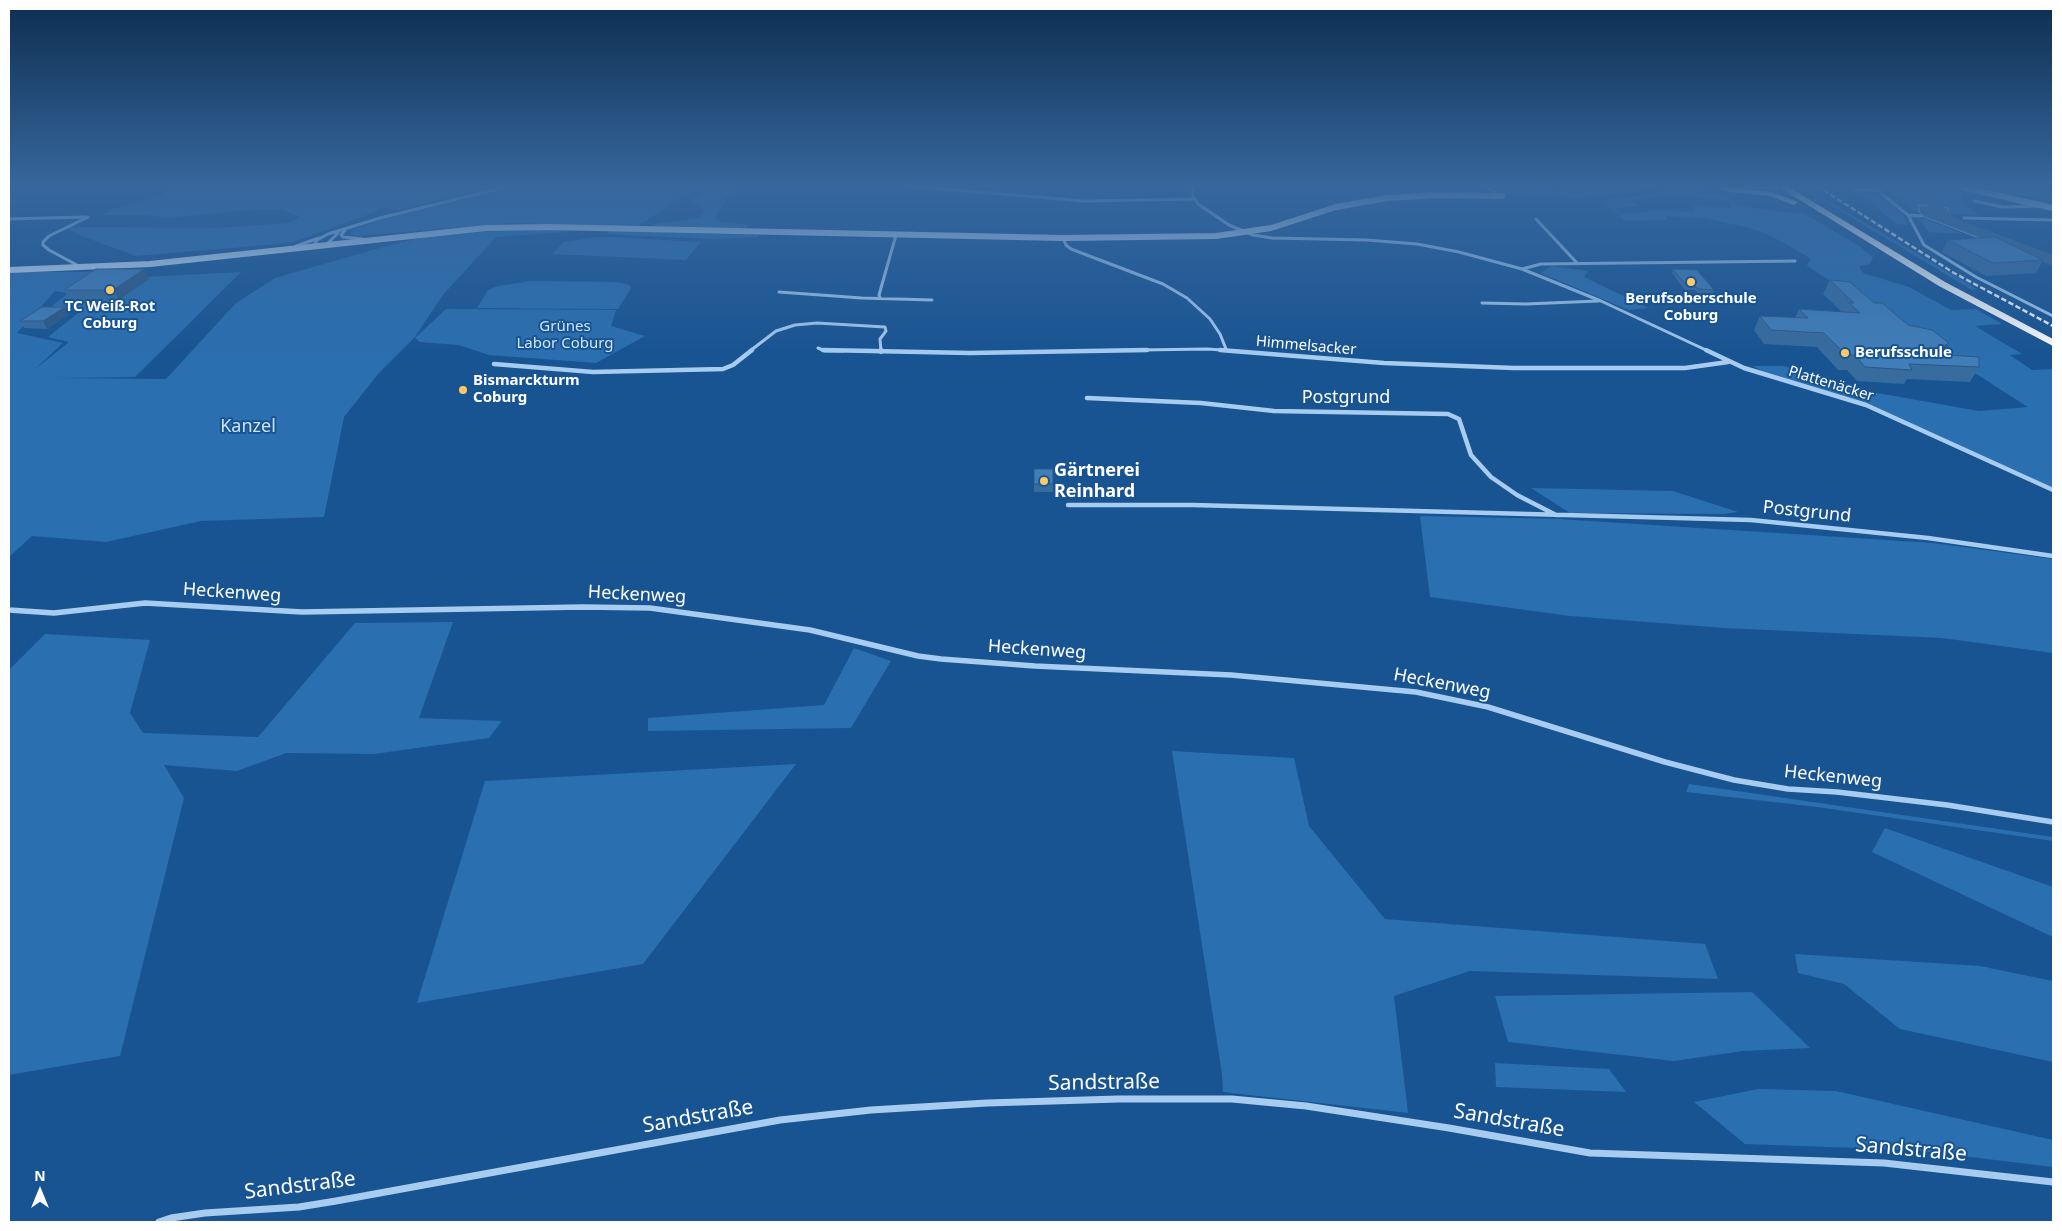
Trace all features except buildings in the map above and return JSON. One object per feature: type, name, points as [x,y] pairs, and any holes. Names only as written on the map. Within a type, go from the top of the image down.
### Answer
[{"type":"highway","points":[[1868,243],[1889,252]]},
{"type":"highway","points":[[1875,243],[1942,284],[2053,343]]},
{"type":"highway","points":[[1887,243],[1933,271],[2053,336]]},
{"type":"street","points":[[43,243],[49,250],[77,265],[76,268]]},
{"type":"street","points":[[278,251],[300,243]]},
{"type":"street","points":[[313,247],[315,243]]},
{"type":"street","points":[[9,270],[150,264],[347,243]]},
{"type":"street","points":[[880,298],[879,295],[894,243]]},
{"type":"street","points":[[1065,243],[1071,249],[1163,284],[1187,298],[1210,319],[1220,334],[1226,350]]},
{"type":"street","name":"Plattenäcker","points":[[1410,243],[1459,252],[1522,269],[1601,301],[1728,362],[1866,405],[2053,490]]},
{"type":"street","points":[[1559,243],[1578,264]]},
{"type":"street","points":[[1923,243],[1976,277],[2053,316]]},
{"type":"street","name":"Plattenäcker","points":[[1522,269],[1536,264],[1795,261]]},
{"type":"street","points":[[779,292],[932,300]]},
{"type":"street","name":"Plattenäcker","points":[[1482,303],[1526,304],[1601,301]]},
{"type":"street","points":[[494,364],[593,372],[723,369],[733,365],[776,332],[795,325],[817,323],[883,326],[886,331],[880,339],[881,352]]},
{"type":"street","name":"Himmelsacker","points":[[818,348],[825,351],[970,353],[1181,348],[1450,367],[1685,368],[1715,366],[1728,362]]},
{"type":"street","name":"Postgrund","points":[[1087,398],[1201,403],[1274,411],[1448,414],[1459,419],[1471,455],[1490,476],[1517,495],[1557,516]]},
{"type":"street","name":"Postgrund","points":[[1068,505],[1193,505],[1750,520],[1928,538],[2053,556]]},
{"type":"street","name":"Heckenweg","points":[[9,610],[54,613],[145,603],[302,612],[584,607],[650,608],[810,630],[918,656],[941,659],[1035,666],[1239,676],[1416,692],[1488,707],[1665,762],[1734,780],[1788,788],[1947,804],[2053,822]]},
{"type":"street","name":"Sandstraße","points":[[159,1222],[205,1213],[300,1207],[780,1120],[871,1110],[987,1103],[1118,1099],[1232,1099],[1306,1106],[1449,1128],[1590,1153],[1884,1164],[2053,1182]]},
{"type":"green space","points":[[102,243],[286,243],[136,256]]},
{"type":"green space","name":"Kanzel","points":[[398,243],[490,243],[442,296],[415,337],[378,374],[344,417],[324,517],[201,521],[106,542],[32,536],[9,557],[9,272],[127,272],[105,279],[241,272],[135,377],[57,378],[166,379],[236,303],[275,278]],"holes":[[[55,291],[68,293],[52,306],[65,312],[73,309],[82,310],[48,337],[69,342],[34,370],[63,343],[17,333]]]},
{"type":"green space","points":[[563,243],[700,243],[686,260],[552,254]]},
{"type":"green space","points":[[1855,243],[1873,257],[1870,264],[1859,266],[1863,273],[1909,287],[1951,310],[1976,309],[2002,324],[1975,326],[2022,354],[2010,355],[2032,370],[2053,369],[2053,488],[1862,401],[1771,376],[1753,366],[1784,366],[1849,388],[1979,411],[2028,407],[1807,266],[1811,259],[1786,244]]},
{"type":"green space","points":[[1895,243],[1900,243],[1977,289],[1972,290]]},
{"type":"green space","points":[[1551,266],[1588,271],[1584,277],[1648,308],[1629,310],[1541,273]]},
{"type":"green space","points":[[531,281],[618,282],[629,285],[631,288],[618,309],[477,308],[488,290],[498,286]]},
{"type":"green space","name":"Grünes Labor Coburg","points":[[446,309],[616,310],[611,326],[645,336],[596,363],[489,355],[459,345],[420,342],[415,338]]},
{"type":"green space","points":[[1531,488],[1673,491],[1738,512],[1724,514],[1570,513]]},
{"type":"green space","points":[[1420,516],[1559,519],[1933,543],[2053,559],[2053,653],[1942,638],[1724,628],[1570,616],[1430,597]]},
{"type":"green space","points":[[453,622],[419,718],[502,721],[489,738],[374,754],[286,753],[237,771],[164,765],[184,798],[120,1056],[9,1075],[9,670],[45,634],[150,640],[130,713],[143,733],[258,737],[355,623]]},
{"type":"green space","points":[[854,648],[891,661],[851,728],[648,731],[648,718],[824,705]]},
{"type":"green space","points":[[1172,751],[1294,758],[1309,826],[1385,919],[1705,944],[1718,979],[1470,971],[1394,996],[1408,1113],[1223,1092],[1222,1074]]},
{"type":"green space","points":[[796,764],[643,964],[417,1003],[485,781]]},
{"type":"green space","points":[[1689,784],[2053,837],[2053,841],[1817,807],[1686,792]]},
{"type":"green space","points":[[1885,828],[2053,887],[2053,937],[1872,852]]},
{"type":"green space","points":[[1795,954],[1980,966],[2053,981],[2053,1062],[1900,1029],[1844,984],[1798,973]]},
{"type":"green space","points":[[1752,992],[1810,1048],[1743,1051],[1674,1061],[1508,1042],[1495,996]]},
{"type":"green space","points":[[1495,1063],[1609,1069],[1626,1092],[1496,1087]]},
{"type":"green space","points":[[1758,1089],[1836,1091],[2053,1140],[2053,1167],[1912,1150],[1745,1144],[1694,1102]]},
{"type":"waterway","points":[[2008,243],[2053,261]]},
{"type":"railway","points":[[1907,243],[1954,273],[2053,326]]},
{"type":"place","name":"Berufsoberschule Coburg","points":[[1691,282]]},
{"type":"place","name":"TC Weiß-Rot Coburg","points":[[110,290]]},
{"type":"place","name":"Berufsschule","points":[[1845,353]]},
{"type":"place","name":"Bismarckturm Coburg","points":[[463,390]]},
{"type":"place","name":"Gärtnerei Reinhard","points":[[1044,481]]}]
